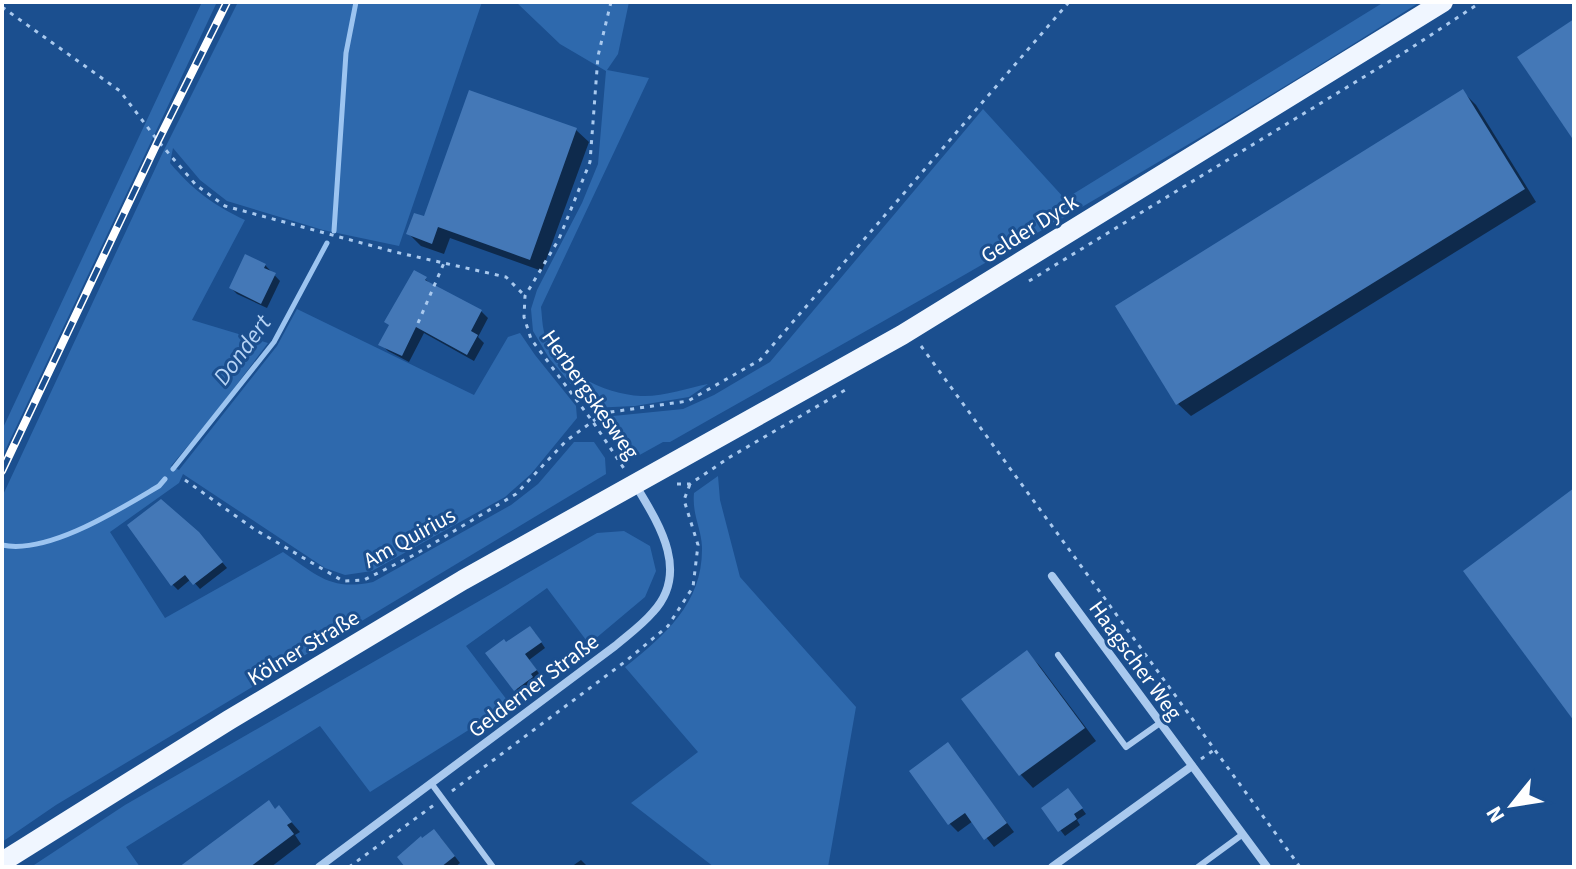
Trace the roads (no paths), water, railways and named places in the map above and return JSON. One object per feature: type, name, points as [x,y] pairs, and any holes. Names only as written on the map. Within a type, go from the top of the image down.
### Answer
[{"type":"main road","name":"Gelder Dyck","points":[[634,483],[902,335],[1443,2]]},
{"type":"main road","name":"Kölner Straße","points":[[2,862],[268,696],[634,483]]},
{"type":"street","name":"Gelderner Straße","points":[[319,867],[615,646],[654,611],[670,577],[669,555],[664,534],[634,483]]},
{"type":"street","name":"Haagscher Weg","points":[[1052,576],[1267,867]]},
{"type":"street","points":[[1052,867],[1192,766]]},
{"type":"lane","points":[[1058,655],[1126,747],[1160,723]]},
{"type":"lane","points":[[431,783],[493,867]]},
{"type":"lane","points":[[1198,867],[1243,834]]},
{"type":"waterway","name":"Dondert","points":[[334,231],[346,53],[356,2]]},
{"type":"waterway","name":"Dondert","points":[[173,469],[274,342],[327,243]]},
{"type":"waterway","name":"Dondert","points":[[2,545],[20,546],[62,537],[124,506],[159,486],[165,479]]},
{"type":"railway","points":[[2,471],[227,2]]}]
